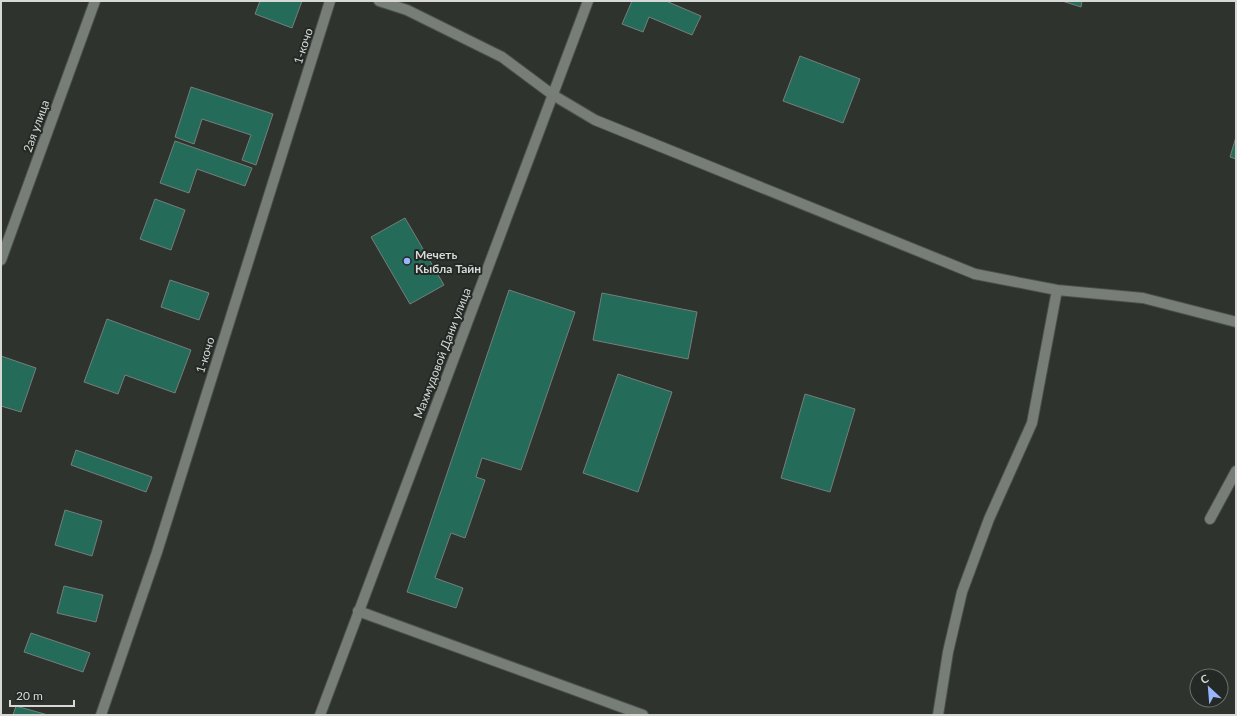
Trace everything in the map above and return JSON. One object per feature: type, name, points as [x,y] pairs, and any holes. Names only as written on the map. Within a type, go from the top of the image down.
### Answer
[{"type":"street","name":"2ая улица","points":[[1,260],[95,1]]},
{"type":"street","name":"1-кочо","points":[[101,715],[158,552],[330,1]]},
{"type":"street","points":[[380,1],[394,3],[502,57],[553,95],[595,120],[975,274],[1057,290],[1143,298],[1236,322]]},
{"type":"street","name":"Махмудовой Дани улица","points":[[320,715],[588,1]]},
{"type":"street","points":[[938,715],[948,652],[962,592],[989,519],[1032,423],[1057,290]]},
{"type":"street","points":[[1210,519],[1236,471]]},
{"type":"street","points":[[358,611],[643,715]]},
{"type":"building","points":[[260,1],[302,1],[292,28],[255,14]]},
{"type":"building","points":[[632,1],[666,1],[701,16],[692,35],[649,17],[643,32],[622,24]]},
{"type":"building","points":[[1062,1],[1082,1],[1081,7]]},
{"type":"building","points":[[800,56],[860,79],[843,123],[783,101]]},
{"type":"building","points":[[191,87],[273,114],[256,165],[242,160],[251,135],[202,119],[194,144],[175,137]]},
{"type":"building","points":[[1236,137],[1236,159],[1230,157]]},
{"type":"building","points":[[175,141],[252,168],[245,186],[197,169],[189,193],[160,183]]},
{"type":"building","points":[[155,199],[185,210],[171,250],[140,239]]},
{"type":"building","name":"Мечеть Кыбла Тайн","points":[[405,218],[444,285],[410,304],[371,237]]},
{"type":"building","points":[[170,280],[209,293],[199,320],[161,307]]},
{"type":"building","points":[[509,290],[575,312],[521,470],[482,458],[476,477],[485,480],[465,538],[451,533],[435,578],[463,588],[456,608],[407,592]]},
{"type":"building","points":[[602,293],[697,312],[688,359],[593,340]]},
{"type":"building","points":[[107,319],[191,350],[175,393],[125,375],[118,394],[84,382]]},
{"type":"building","points":[[1,356],[36,368],[21,412],[1,406]]},
{"type":"building","points":[[618,374],[672,392],[638,492],[583,473]]},
{"type":"building","points":[[805,394],[855,409],[830,492],[781,478]]},
{"type":"building","points":[[76,450],[152,477],[146,492],[71,465]]},
{"type":"building","points":[[65,510],[102,521],[92,556],[55,545]]},
{"type":"building","points":[[64,586],[103,595],[96,622],[57,613]]},
{"type":"building","points":[[31,633],[90,653],[83,672],[24,652]]},
{"type":"building","points":[[16,706],[48,715],[13,715]]},
{"type":"place","name":"Мечеть Кыбла Тайн","points":[[407,261]]}]
